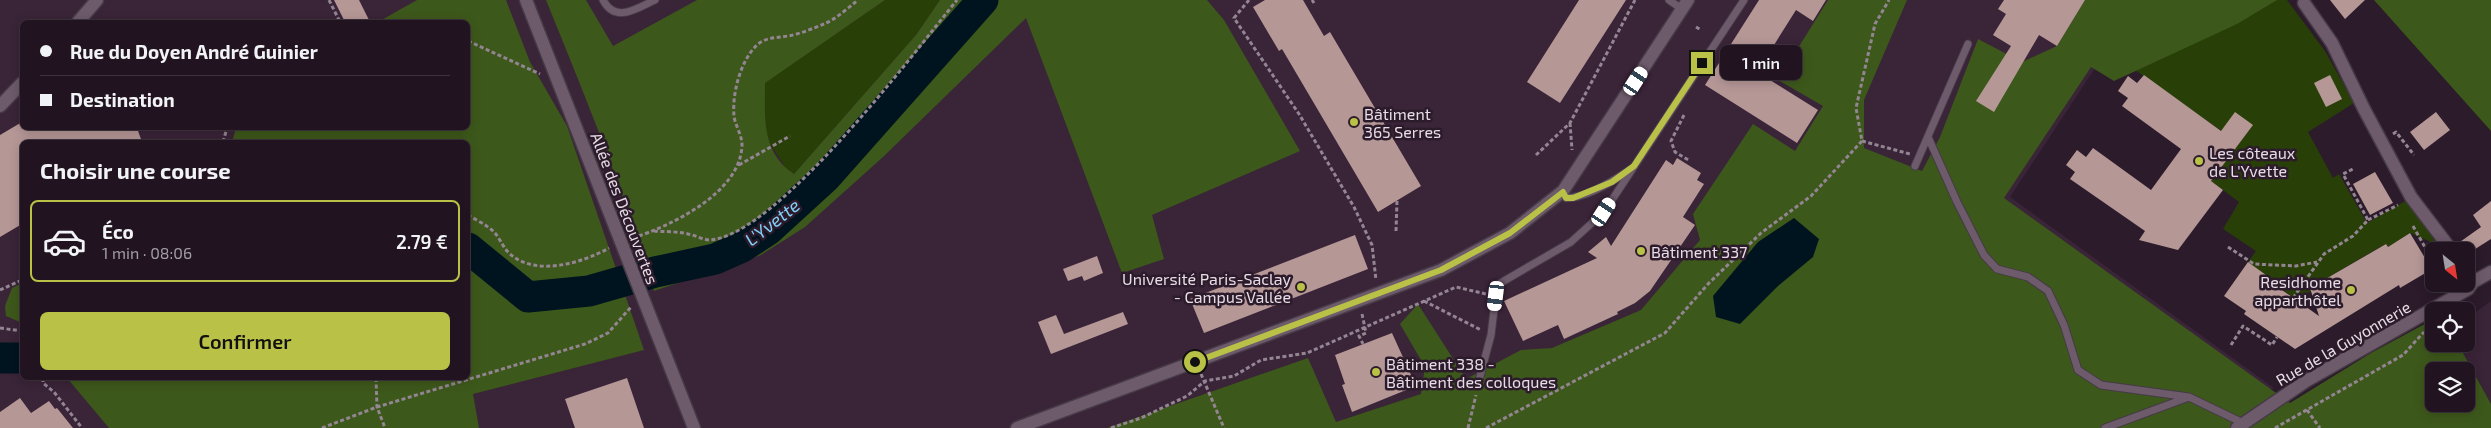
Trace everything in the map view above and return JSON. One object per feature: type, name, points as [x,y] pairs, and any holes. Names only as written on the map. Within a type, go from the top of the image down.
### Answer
[{"type":"street","points":[[80,20],[97,0]]},
{"type":"street","name":"Allée des Découvertes","points":[[526,0],[694,428]]},
{"type":"street","points":[[2304,3],[2332,43],[2364,109],[2411,197],[2445,242]]},
{"type":"street","points":[[1017,428],[1441,270],[1510,233],[1563,192],[1685,4]]},
{"type":"street","points":[[0,106],[20,85]]},
{"type":"street","name":"Rue de la Guyonnerie","points":[[2475,281],[2491,272]]},
{"type":"street","name":"Rue de la Guyonnerie","points":[[2240,425],[2306,381],[2463,292]]},
{"type":"lane","points":[[603,0],[606,6],[626,14],[655,0]]},
{"type":"lane","points":[[1669,0],[1685,4]]},
{"type":"lane","points":[[1478,384],[1491,334],[1497,285],[1571,242],[1604,212],[1744,0]]},
{"type":"lane","points":[[1916,166],[1968,44]]},
{"type":"lane","points":[[1928,137],[1957,202],[1984,255],[1997,269],[2028,277],[2048,291],[2064,325],[2078,370],[2101,385],[2189,397],[2240,425]]},
{"type":"lane","points":[[1563,192],[1566,198],[1573,198],[1612,182],[1634,166]]},
{"type":"lane","points":[[2105,428],[2189,397]]},
{"type":"path","points":[[329,0],[339,20]]},
{"type":"path","points":[[739,165],[742,143],[734,115],[738,80],[747,57],[755,46],[773,36],[789,36],[826,23],[858,0]]},
{"type":"path","points":[[790,136],[739,165],[723,188],[697,206],[654,231],[688,234],[710,240],[736,231],[764,214],[793,188],[850,129],[957,0]]},
{"type":"path","points":[[1249,0],[1234,18],[1299,114],[1354,207],[1372,245],[1378,286]]},
{"type":"path","points":[[1536,155],[1570,123],[1635,0]]},
{"type":"path","points":[[1862,141],[1856,108],[1876,24],[1889,0]]},
{"type":"path","points":[[1696,27],[1701,30]]},
{"type":"path","points":[[470,42],[541,74]]},
{"type":"path","points":[[1688,107],[1671,141],[1675,152],[1690,160]]},
{"type":"path","points":[[1570,123],[1572,151]]},
{"type":"path","points":[[1862,141],[1920,157]]},
{"type":"path","points":[[1486,428],[1665,333],[1708,284],[1761,233],[1811,196],[1862,141]]},
{"type":"path","points":[[2354,169],[2344,174],[2368,220]]},
{"type":"path","points":[[1396,231],[1397,201]]},
{"type":"path","points":[[2293,298],[2318,262],[2330,249],[2353,236],[2368,220],[2396,204],[2402,206]]},
{"type":"path","points":[[470,216],[493,231],[509,253],[524,263],[555,266],[587,258],[608,248]]},
{"type":"path","points":[[2411,223],[2425,247]]},
{"type":"path","points":[[2228,247],[2254,264],[2296,266],[2318,262]]},
{"type":"path","points":[[0,290],[20,281]]},
{"type":"path","points":[[1112,428],[1141,418],[1187,396],[1205,381],[1234,376],[1261,360],[1307,353],[1456,287],[1496,296]]},
{"type":"path","points":[[1424,301],[1491,334]]},
{"type":"path","points":[[470,379],[585,344],[608,333],[632,307]]},
{"type":"path","points":[[1362,313],[1366,333],[1359,336],[1363,344]]},
{"type":"path","points":[[2231,345],[2243,326],[2272,345],[2277,337]]},
{"type":"path","points":[[0,328],[20,331]]},
{"type":"path","points":[[2275,428],[2403,354],[2425,331]]},
{"type":"path","points":[[1195,362],[1205,381],[1224,428]]},
{"type":"path","points":[[43,380],[60,398],[82,428]]},
{"type":"path","points":[[376,380],[377,407],[386,428]]},
{"type":"path","points":[[322,428],[377,407],[466,380]]},
{"type":"path","points":[[1468,428],[1478,384]]},
{"type":"path","points":[[2307,410],[2320,428]]},
{"type":"shaded area","name":"Université Paris-Saclay - Campus Vallée","points":[[0,0],[2189,0],[2107,50],[2010,197],[2274,388],[2168,428],[0,428]]},
{"type":"shaded area","points":[[2491,301],[2491,404],[2475,375],[2475,362],[2468,362],[2462,352],[2475,352],[2475,313]]},
{"type":"green space","points":[[417,0],[506,0],[530,62],[567,126],[644,350],[473,394],[479,428],[109,428],[69,380],[470,380],[470,140],[233,140],[235,130],[470,130],[470,20],[382,20]]},
{"type":"green space","points":[[546,0],[586,0],[613,46],[697,0],[885,0],[765,83],[765,121],[770,145],[783,165],[794,174],[916,35],[940,0],[1207,0],[1224,20],[1300,151],[1152,215],[1164,259],[1122,273],[1026,18],[883,157],[805,227],[761,255],[654,291],[617,180]]},
{"type":"green space","points":[[885,0],[940,0],[916,35],[794,174],[786,168],[766,138],[764,83]]},
{"type":"green space","points":[[1828,0],[1907,0],[1864,100],[1864,148],[1922,171],[1940,137],[1978,39],[2022,62],[2057,46],[2085,0],[2277,0],[2237,24],[2114,81],[2091,67],[2004,198],[2290,403],[2371,353],[2425,324],[2425,352],[2462,352],[2468,362],[2425,362],[2425,412],[2475,412],[2475,375],[2491,404],[2491,428],[1107,428],[1308,358],[1336,422],[1421,394],[1425,367],[1400,324],[1418,304],[1466,379],[1521,350],[1552,348],[1641,310],[1700,240],[1693,214],[1753,124],[1795,151],[1823,106],[1778,80]]},
{"type":"green space","points":[[2189,0],[2287,0],[2325,51],[2354,103],[2308,132],[2333,178],[2339,174],[2367,223],[2407,200],[2436,242],[2431,242],[2410,233],[2388,247],[2386,244],[2380,247],[2310,288],[2311,291],[2296,300],[2248,262],[2256,251],[2223,229],[2239,202],[2211,181],[2252,125],[2221,131],[2107,50]]},
{"type":"green space","points":[[2374,0],[2491,0],[2491,131]]},
{"type":"green space","points":[[20,284],[20,322],[6,316],[5,306],[12,288]]},
{"type":"water","points":[[1794,218],[1819,239],[1813,257],[1778,286],[1740,324],[1716,317],[1713,296],[1758,242]]},
{"type":"building","points":[[334,0],[359,0],[369,20],[344,20]]},
{"type":"building","name":"Bâtiment 365 Serres","points":[[1265,0],[1303,0],[1324,36],[1330,32],[1421,186],[1378,212],[1282,49],[1279,51],[1253,7]]},
{"type":"building","points":[[1579,0],[1626,0],[1560,103],[1527,82]]},
{"type":"building","points":[[1759,0],[1826,0],[1813,21],[1796,10],[1757,72],[1818,110],[1797,143],[1705,85]]},
{"type":"building","points":[[2004,0],[2085,0],[2057,46],[2039,35],[1994,112],[1976,101],[2011,46],[1993,35],[2006,14],[1998,9]]},
{"type":"building","points":[[2330,0],[2365,0],[2345,19]]},
{"type":"building","name":"Les côteaux de L'Yvette","points":[[2144,75],[2221,131],[2235,112],[2253,125],[2211,181],[2223,190],[2178,250],[2139,240],[2145,231],[2070,179],[2075,172],[2066,165],[2077,150],[2086,157],[2093,148],[2151,190],[2181,149],[2122,106],[2128,98],[2118,91],[2128,76],[2137,83]]},
{"type":"building","points":[[2330,75],[2342,99],[2326,107],[2314,83]]},
{"type":"building","points":[[2436,112],[2450,130],[2424,150],[2410,132]]},
{"type":"building","points":[[20,123],[20,130],[138,130],[141,140],[20,140],[20,225],[0,237],[0,135]]},
{"type":"building","name":"Bâtiment 337","points":[[1677,158],[1701,173],[1697,180],[1704,184],[1683,217],[1695,225],[1650,291],[1635,303],[1617,312],[1618,314],[1564,339],[1558,325],[1523,341],[1504,301],[1597,258],[1588,252],[1606,237],[1611,246],[1666,160],[1673,165]]},
{"type":"building","points":[[2375,172],[2393,203],[2370,215],[2353,184]]},
{"type":"building","points":[[2491,201],[2491,239],[2475,249],[2475,242],[2460,242],[2481,227],[2473,215]]},
{"type":"building","name":"Residhome apparthôtel","points":[[2410,233],[2425,258],[2425,273],[2400,288],[2399,285],[2295,349],[2244,314],[2246,311],[2224,296],[2248,262],[2277,283],[2275,285],[2319,316],[2310,288],[2386,244],[2388,247]]},
{"type":"building","points":[[1355,235],[1368,269],[1204,333],[1190,299]]},
{"type":"building","points":[[1097,256],[1103,273],[1084,281],[1082,276],[1068,281],[1063,269]]},
{"type":"building","points":[[1123,312],[1128,324],[1051,354],[1038,322],[1056,315],[1064,334]]},
{"type":"building","name":"Bâtiment 338 - Bâtiment des colloques","points":[[1392,333],[1416,386],[1352,412],[1342,385],[1345,384],[1335,355]]},
{"type":"building","points":[[627,378],[644,428],[575,428],[565,399]]},
{"type":"building","points":[[20,398],[31,413],[49,401],[73,428],[0,428],[0,412]]},
{"type":"waterway","name":"L'Yvette","points":[[470,250],[528,297],[589,291],[655,272],[715,259],[742,247],[768,230],[826,177],[983,0]]},
{"type":"waterway","name":"L'Yvette","points":[[0,358],[20,358]]},
{"type":"place","name":"Bâtiment 365 Serres","points":[[1354,122]]},
{"type":"place","name":"Les côteaux de L'Yvette","points":[[2199,161]]},
{"type":"place","name":"Bâtiment 337","points":[[1641,251]]},
{"type":"place","name":"Université Paris-Saclay - Campus Vallée","points":[[1301,287]]},
{"type":"place","name":"Residhome apparthôtel","points":[[2351,290]]},
{"type":"place","name":"Bâtiment 338 - Bâtiment des colloques","points":[[1376,372]]},
{"type":"route","points":[[1195,362],[1441,270],[1510,233],[1563,192],[1566,198],[1573,198],[1612,182],[1634,166],[1702,63]]}]
